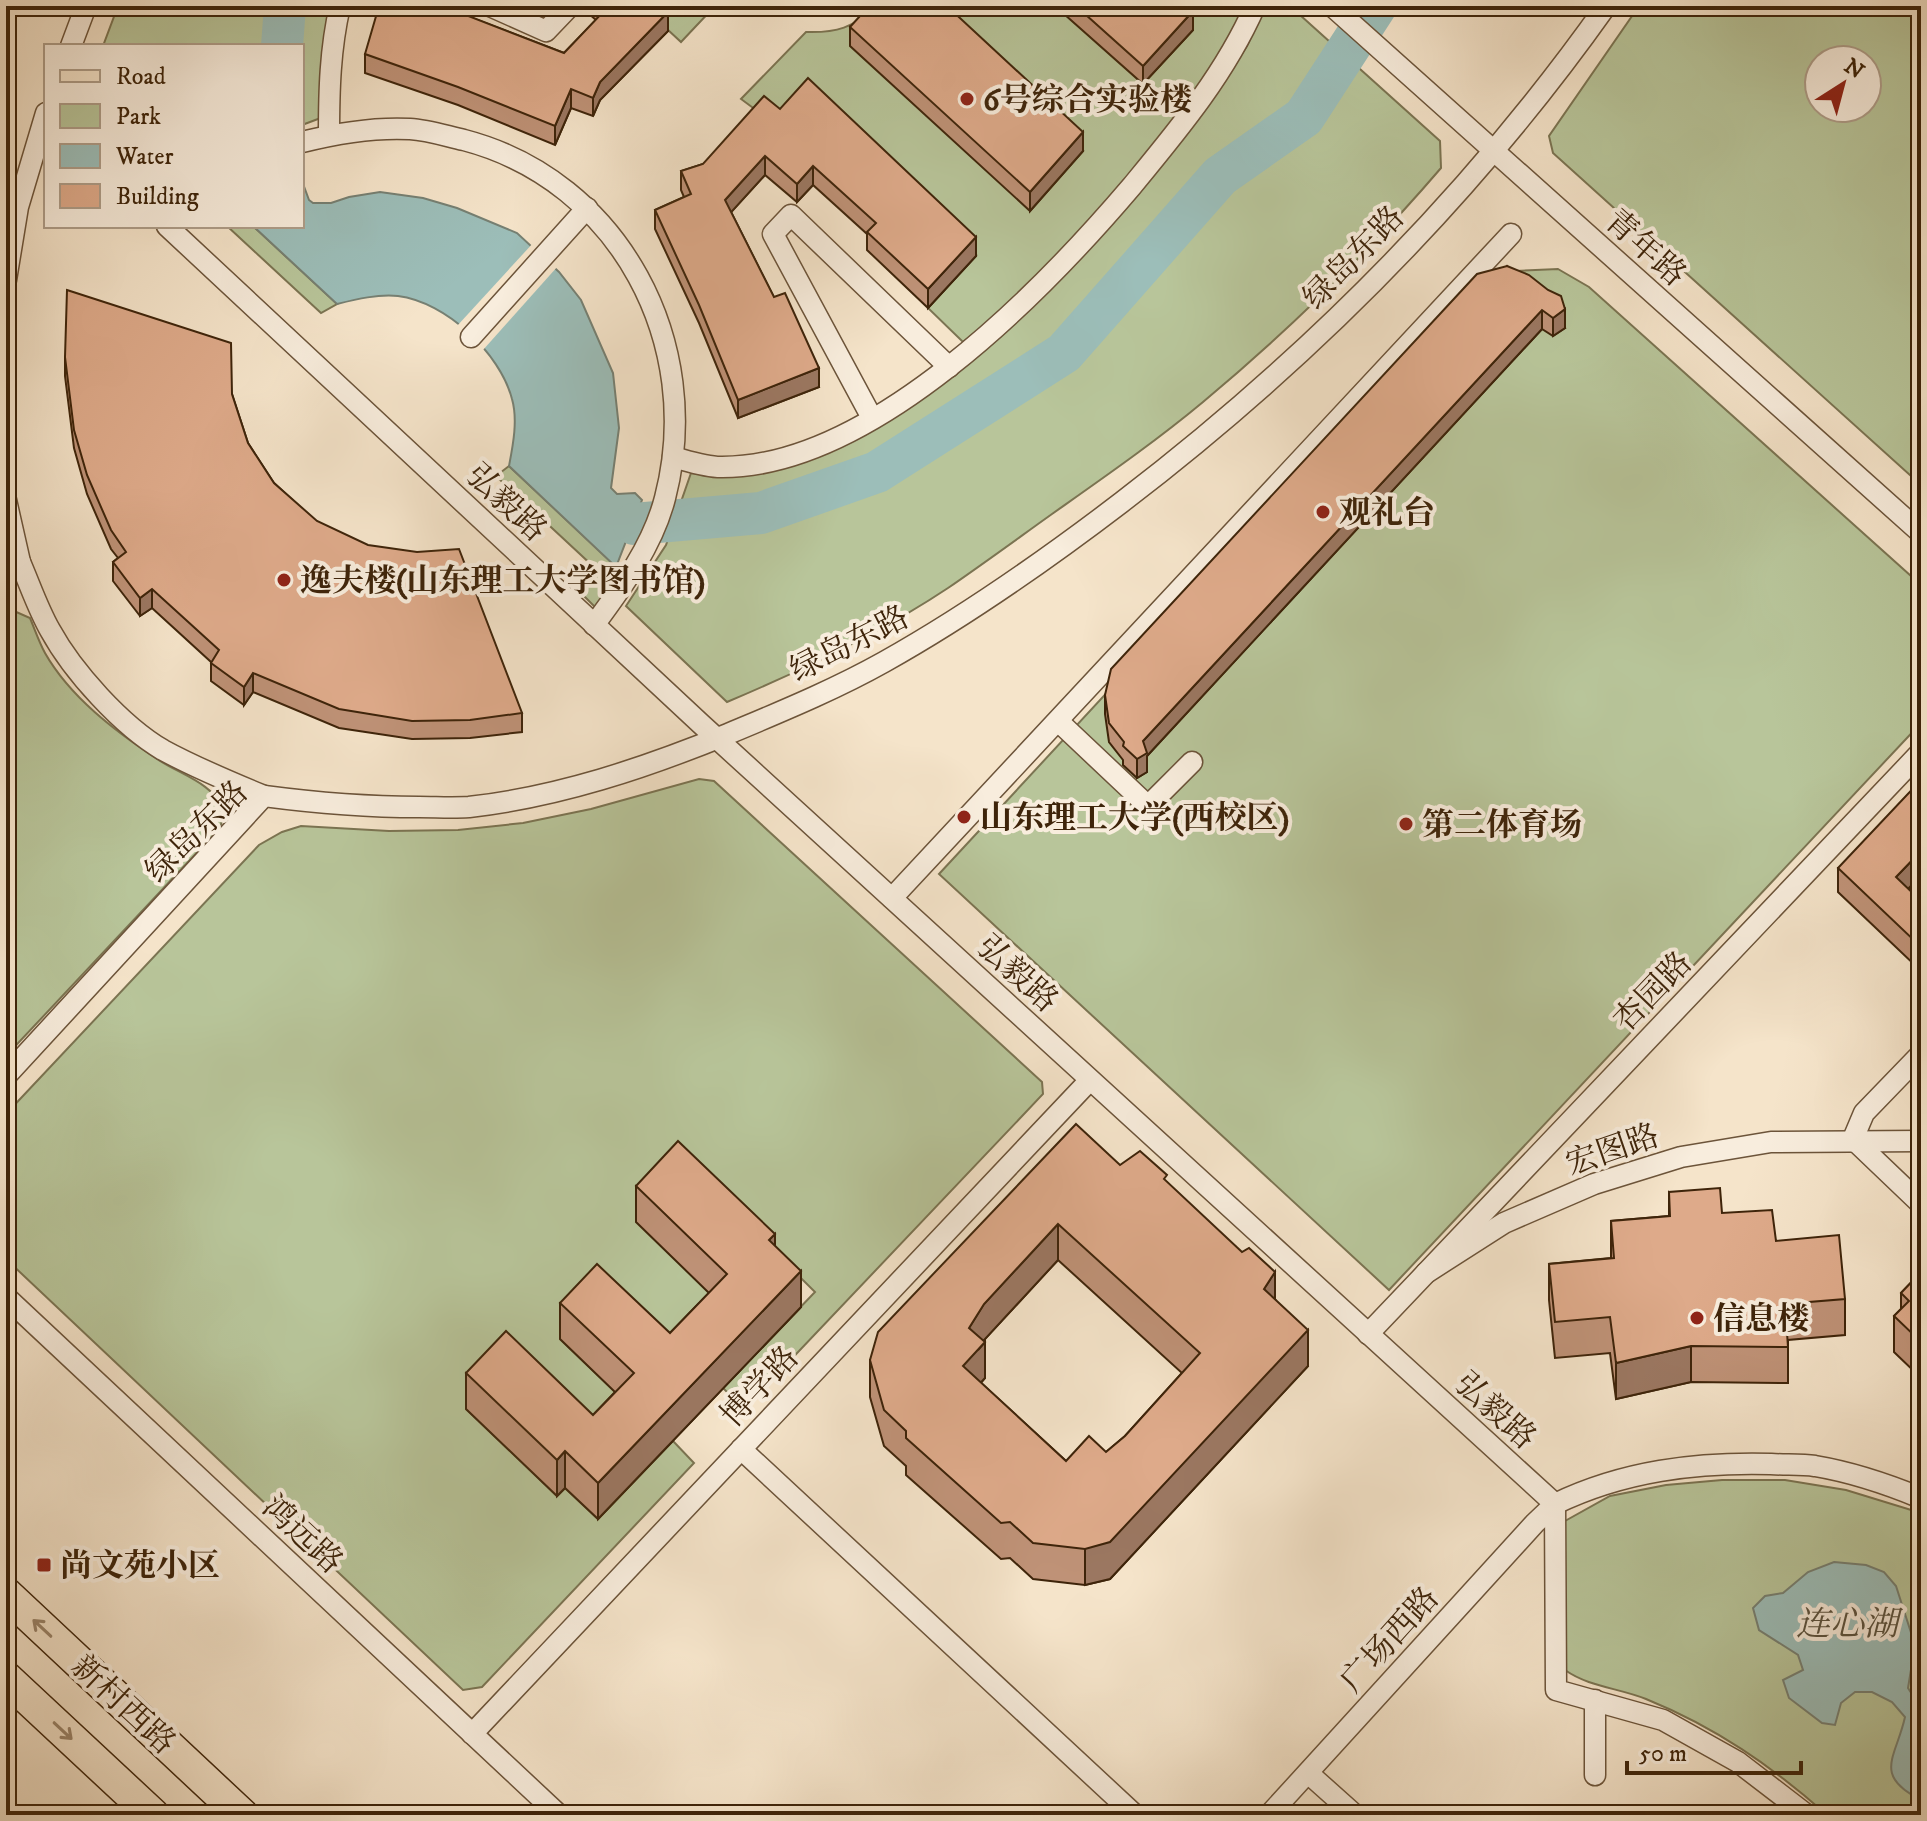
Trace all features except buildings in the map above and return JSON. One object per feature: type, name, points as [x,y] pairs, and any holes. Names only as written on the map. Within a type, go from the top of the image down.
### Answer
[{"type":"main road","name":"新村西路","points":[[6,1594],[242,1815]]},
{"type":"main road","name":"新村西路","points":[[6,1678],[153,1815]]},
{"type":"street","points":[[72,44],[86,6]]},
{"type":"street","points":[[329,135],[329,77],[340,6]]},
{"type":"street","points":[[490,6],[546,31],[567,6]]},
{"type":"street","points":[[673,457],[719,467],[772,461],[828,442],[918,390],[949,367],[1031,297],[1130,188],[1201,99],[1237,47],[1255,6]]},
{"type":"street","name":"绿岛东路","points":[[6,1076],[264,796],[350,807],[466,807],[567,790],[672,757],[773,716],[881,664],[973,610],[1185,454],[1287,367],[1371,283],[1493,150],[1569,58],[1606,6]]},
{"type":"street","name":"青年路","points":[[1337,11],[1921,533]]},
{"type":"street","points":[[6,280],[18,207],[44,120]]},
{"type":"street","points":[[304,141],[371,128],[414,129],[485,146],[555,182],[587,208],[611,234],[633,267],[652,302],[665,337],[671,377],[673,457],[665,500],[650,539],[630,575],[594,625]]},
{"type":"street","points":[[471,337],[587,208]]},
{"type":"street","points":[[872,418],[773,234],[791,215],[949,367]]},
{"type":"street","name":"弘毅路","points":[[169,228],[594,625],[1555,1504]]},
{"type":"street","points":[[892,898],[1511,234]]},
{"type":"street","points":[[6,500],[13,570],[81,677],[117,713],[160,748],[264,796]]},
{"type":"street","points":[[1058,721],[1148,806],[1192,762]]},
{"type":"street","name":"杏园路","points":[[1426,1273],[1921,752]]},
{"type":"street","points":[[1921,1054],[1864,1113],[1853,1139],[1921,1204]]},
{"type":"street","name":"博学路","points":[[472,1734],[1090,1080]]},
{"type":"street","name":"宏图路","points":[[1368,1334],[1426,1273],[1504,1223],[1594,1184],[1681,1157],[1771,1142],[1853,1139],[1921,1141]]},
{"type":"street","name":"鸿远路","points":[[6,1297],[559,1815]]},
{"type":"street","points":[[741,1449],[1135,1815]]},
{"type":"street","points":[[1807,1815],[1738,1762],[1663,1720],[1556,1690],[1555,1504],[1628,1475],[1691,1466],[1745,1464],[1814,1466],[1883,1483],[1921,1498]]},
{"type":"street","name":"广场西路","points":[[1269,1815],[1555,1504]]},
{"type":"street","points":[[1595,1700],[1595,1775]]},
{"type":"street","points":[[1308,1773],[1355,1815]]},
{"type":"green space","points":[[118,6],[332,6],[326,116],[304,124],[304,44],[104,44]]},
{"type":"green space","points":[[662,6],[715,6],[681,42],[653,16]]},
{"type":"green space","points":[[875,6],[1247,6],[1207,78],[1108,204],[1011,305],[963,342],[928,308],[976,255],[780,128],[741,99],[806,32],[844,28]]},
{"type":"green space","points":[[1265,6],[1290,6],[1440,141],[1441,168],[1297,319],[1148,446],[922,605],[840,650],[727,702],[626,606],[666,545],[691,473],[720,476],[784,464],[952,373],[1203,112],[1247,46]]},
{"type":"green space","points":[[1639,6],[1921,6],[1921,485],[1553,153],[1549,136]]},
{"type":"green space","points":[[229,228],[255,228],[337,304],[321,313]]},
{"type":"green space","name":"第二体育场","points":[[1558,269],[1589,287],[1921,585],[1921,723],[1389,1290],[939,874],[1487,282],[1516,271]]},
{"type":"green space","points":[[509,466],[623,573],[596,608],[581,593],[596,569],[496,476]]},
{"type":"green space","points":[[14,611],[30,618],[55,669],[80,698],[125,737],[212,792],[225,810],[220,828],[6,1056],[6,612]]},
{"type":"green space","points":[[699,779],[714,781],[1042,1082],[1043,1094],[744,1409],[723,1388],[815,1292],[689,1167],[727,1310],[670,1370],[560,1339],[634,1410],[593,1452],[466,1409],[557,1496],[565,1488],[598,1519],[673,1441],[694,1463],[482,1687],[463,1690],[6,1259],[6,1114],[259,845],[282,832],[301,826],[389,831],[458,830],[523,823],[591,809]]},
{"type":"green space","points":[[1722,1480],[1785,1480],[1846,1490],[1921,1513],[1921,1815],[1827,1815],[1764,1764],[1696,1722],[1646,1699],[1584,1680],[1565,1670],[1565,1521],[1610,1496],[1666,1485]]},
{"type":"water","points":[[304,186],[313,203],[331,203],[380,192],[423,198],[457,208],[517,233],[559,272],[581,300],[613,373],[619,428],[611,488],[617,494],[635,493],[642,500],[616,567],[509,466],[515,424],[512,399],[496,364],[468,332],[434,308],[398,296],[375,296],[337,304],[255,228],[304,228]]},
{"type":"water","name":"连心湖","points":[[1834,1562],[1866,1565],[1884,1572],[1896,1586],[1915,1645],[1908,1688],[1921,1708],[1921,1800],[1906,1791],[1892,1774],[1893,1755],[1905,1717],[1892,1702],[1872,1692],[1855,1692],[1841,1703],[1835,1725],[1822,1723],[1789,1698],[1783,1680],[1803,1670],[1798,1655],[1759,1630],[1753,1608],[1765,1596],[1783,1593],[1808,1572]]},
{"type":"pier","points":[[534,242],[558,266],[483,350],[457,326]]},
{"type":"waterway","points":[[282,44],[285,6]]},
{"type":"waterway","points":[[634,524],[761,513],[877,472],[1064,353],[1220,176],[1304,117],[1376,6]]},
{"type":"place","name":"6号综合实验楼","points":[[967,99]]},
{"type":"place","name":"观礼台","points":[[1323,512]]},
{"type":"place","name":"逸夫楼(山东理工大学图书馆)","points":[[284,580]]},
{"type":"place","name":"山东理工大学(西校区)","points":[[964,817]]},
{"type":"place","name":"第二体育场","points":[[1406,824]]},
{"type":"place","name":"信息楼","points":[[1697,1318]]},
{"type":"place","name":"尚文苑小区","points":[[44,1565]]}]
